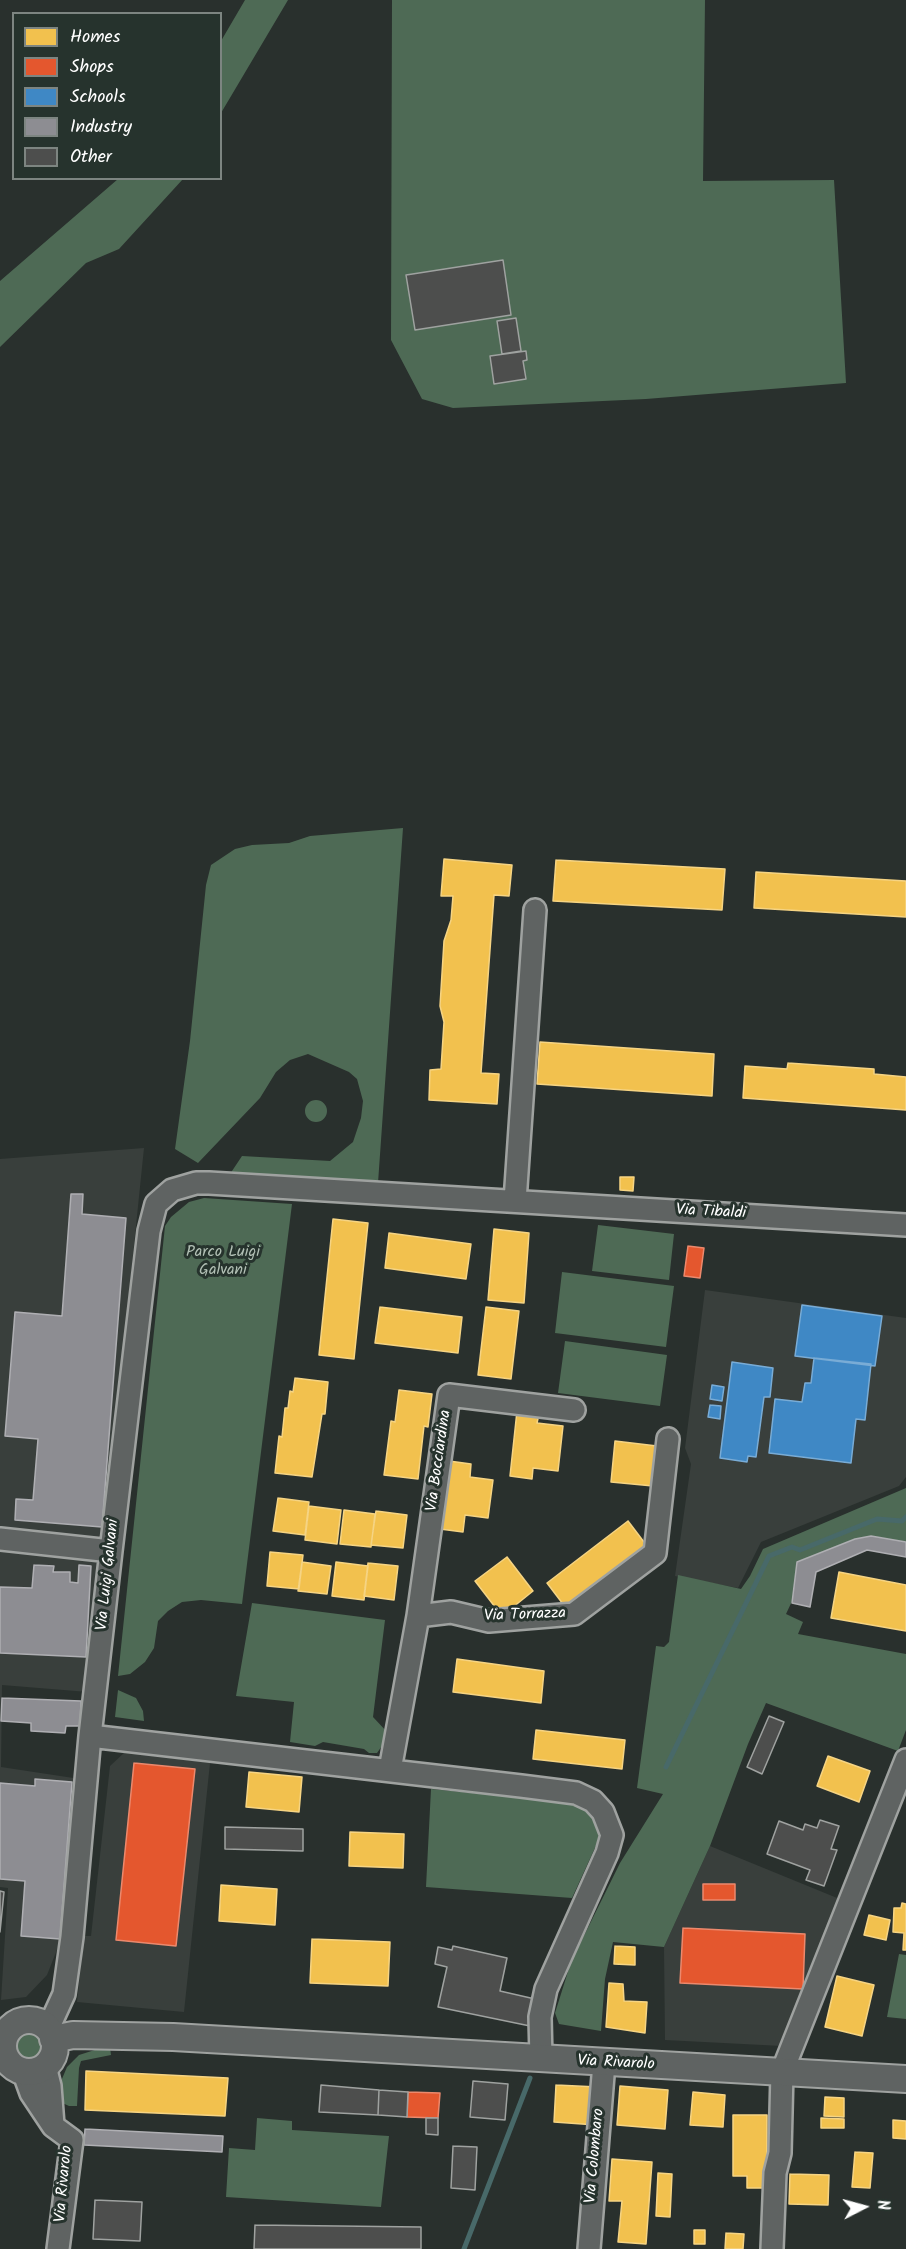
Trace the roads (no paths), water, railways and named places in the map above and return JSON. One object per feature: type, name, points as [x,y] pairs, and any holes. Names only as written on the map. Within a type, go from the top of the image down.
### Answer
[{"type":"main road","points":[[21,2022],[43,2046],[9,2063],[3,2038],[21,2022]]},
{"type":"main road","name":"Via Rivarolo","points":[[43,2046],[114,2037],[173,2037],[906,2079]]},
{"type":"street","points":[[515,1201],[535,910]]},
{"type":"street","name":"Via Tibaldi","points":[[196,1184],[906,1225]]},
{"type":"street","name":"Via Luigi Galvani","points":[[43,2046],[64,1994],[72,1937],[90,1736],[149,1232],[156,1204],[172,1190],[196,1184]]},
{"type":"street","name":"Via Bocciardina","points":[[417,1616],[449,1395],[574,1410]]},
{"type":"street","name":"Via Torrazza","points":[[417,1616],[451,1612],[489,1621],[574,1614],[655,1553],[668,1439]]},
{"type":"street","points":[[0,1539],[111,1551]]},
{"type":"street","points":[[390,1770],[417,1616]]},
{"type":"street","points":[[90,1736],[576,1793],[593,1801],[603,1812],[612,1835],[607,1853],[546,1989],[540,2017],[541,2059]]},
{"type":"street","points":[[772,2249],[775,2173],[780,2152],[782,2072],[906,1760]]},
{"type":"street","name":"Via Rivarolo","points":[[43,2046],[31,2093],[53,2126],[72,2140],[58,2249]]},
{"type":"street","name":"Via Colombaro","points":[[589,2249],[604,2063]]},
{"type":"waterway","points":[[666,1767],[769,1556],[792,1547],[800,1550],[877,1519],[902,1521],[906,1517]]},
{"type":"waterway","points":[[464,2249],[530,2078]]},
{"type":"park label","name":"Parco Luigi Galvani","points":[[223,1262]]}]
